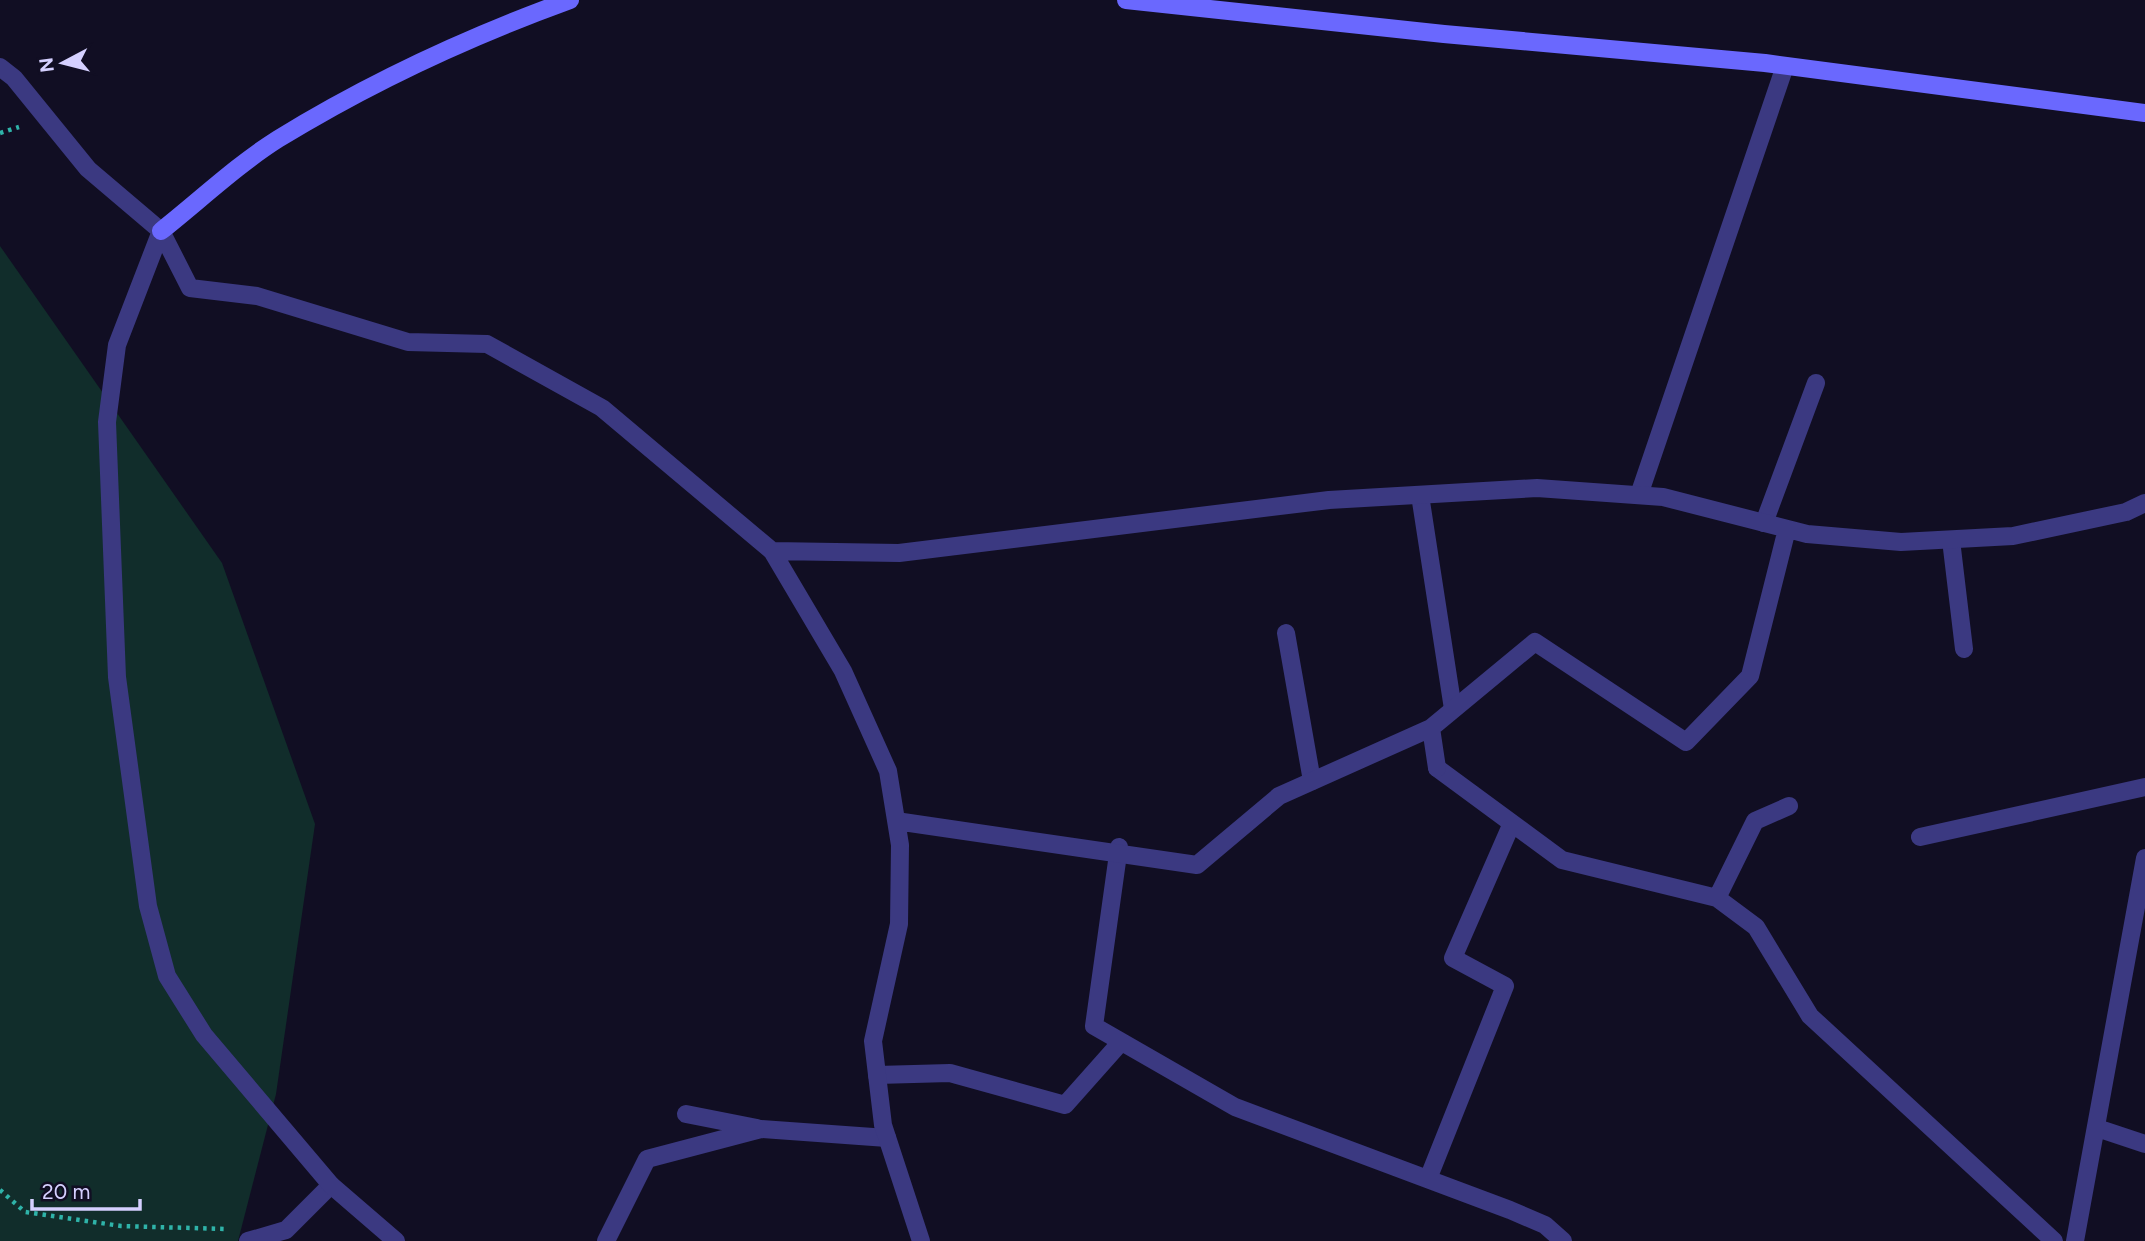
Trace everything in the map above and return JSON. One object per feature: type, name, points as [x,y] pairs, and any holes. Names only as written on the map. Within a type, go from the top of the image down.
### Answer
[{"type":"street","points":[[396,1241],[331,1185],[204,1035],[167,976],[148,906],[117,677],[107,422],[117,345],[161,231],[276,141],[378,82],[480,33],[570,0]]},
{"type":"street","points":[[1126,0],[1444,34],[1785,66],[2145,113]]},
{"type":"street","points":[[1639,495],[1785,66]]},
{"type":"street","points":[[0,67],[15,78],[88,169],[161,231],[190,288],[257,296],[408,342],[486,344],[602,408],[772,551],[843,671],[888,771],[900,845],[899,924],[873,1041],[887,1138],[921,1241]]},
{"type":"street","points":[[1764,523],[1816,383]]},
{"type":"street","points":[[772,551],[899,553],[1329,500],[1537,488],[1663,497],[1807,534],[1901,542],[2013,536],[2126,512],[2145,503]]},
{"type":"street","points":[[1420,495],[1454,709]]},
{"type":"street","points":[[895,821],[1119,851],[1196,865],[1279,796],[1431,728],[1535,642],[1686,742],[1750,676],[1787,529]]},
{"type":"street","points":[[1951,540],[1964,649]]},
{"type":"street","points":[[1286,633],[1312,781]]},
{"type":"street","points":[[1431,728],[1437,768],[1562,860],[1717,898],[1756,927],[1818,1023],[2054,1241]]},
{"type":"street","points":[[1920,836],[2145,787]]},
{"type":"street","points":[[1717,898],[1755,821],[1789,806]]},
{"type":"street","points":[[1428,1179],[1505,986],[1454,958],[1512,823]]},
{"type":"street","points":[[1119,851],[1094,1026],[1235,1107],[1545,1225],[1563,1241]]},
{"type":"street","points":[[2075,1241],[2145,858]]},
{"type":"street","points":[[877,1075],[950,1073],[1065,1105],[1121,1042]]},
{"type":"street","points":[[687,1114],[761,1129],[887,1138]]},
{"type":"street","points":[[2097,1128],[2145,1144]]},
{"type":"street","points":[[606,1241],[648,1159],[761,1129]]},
{"type":"street","points":[[248,1241],[286,1230],[331,1185]]},
{"type":"path","points":[[0,1189],[25,1212],[121,1226],[231,1229]]},
{"type":"green space","points":[[0,246],[222,563],[315,824],[276,1094],[238,1241],[0,1241]]}]
